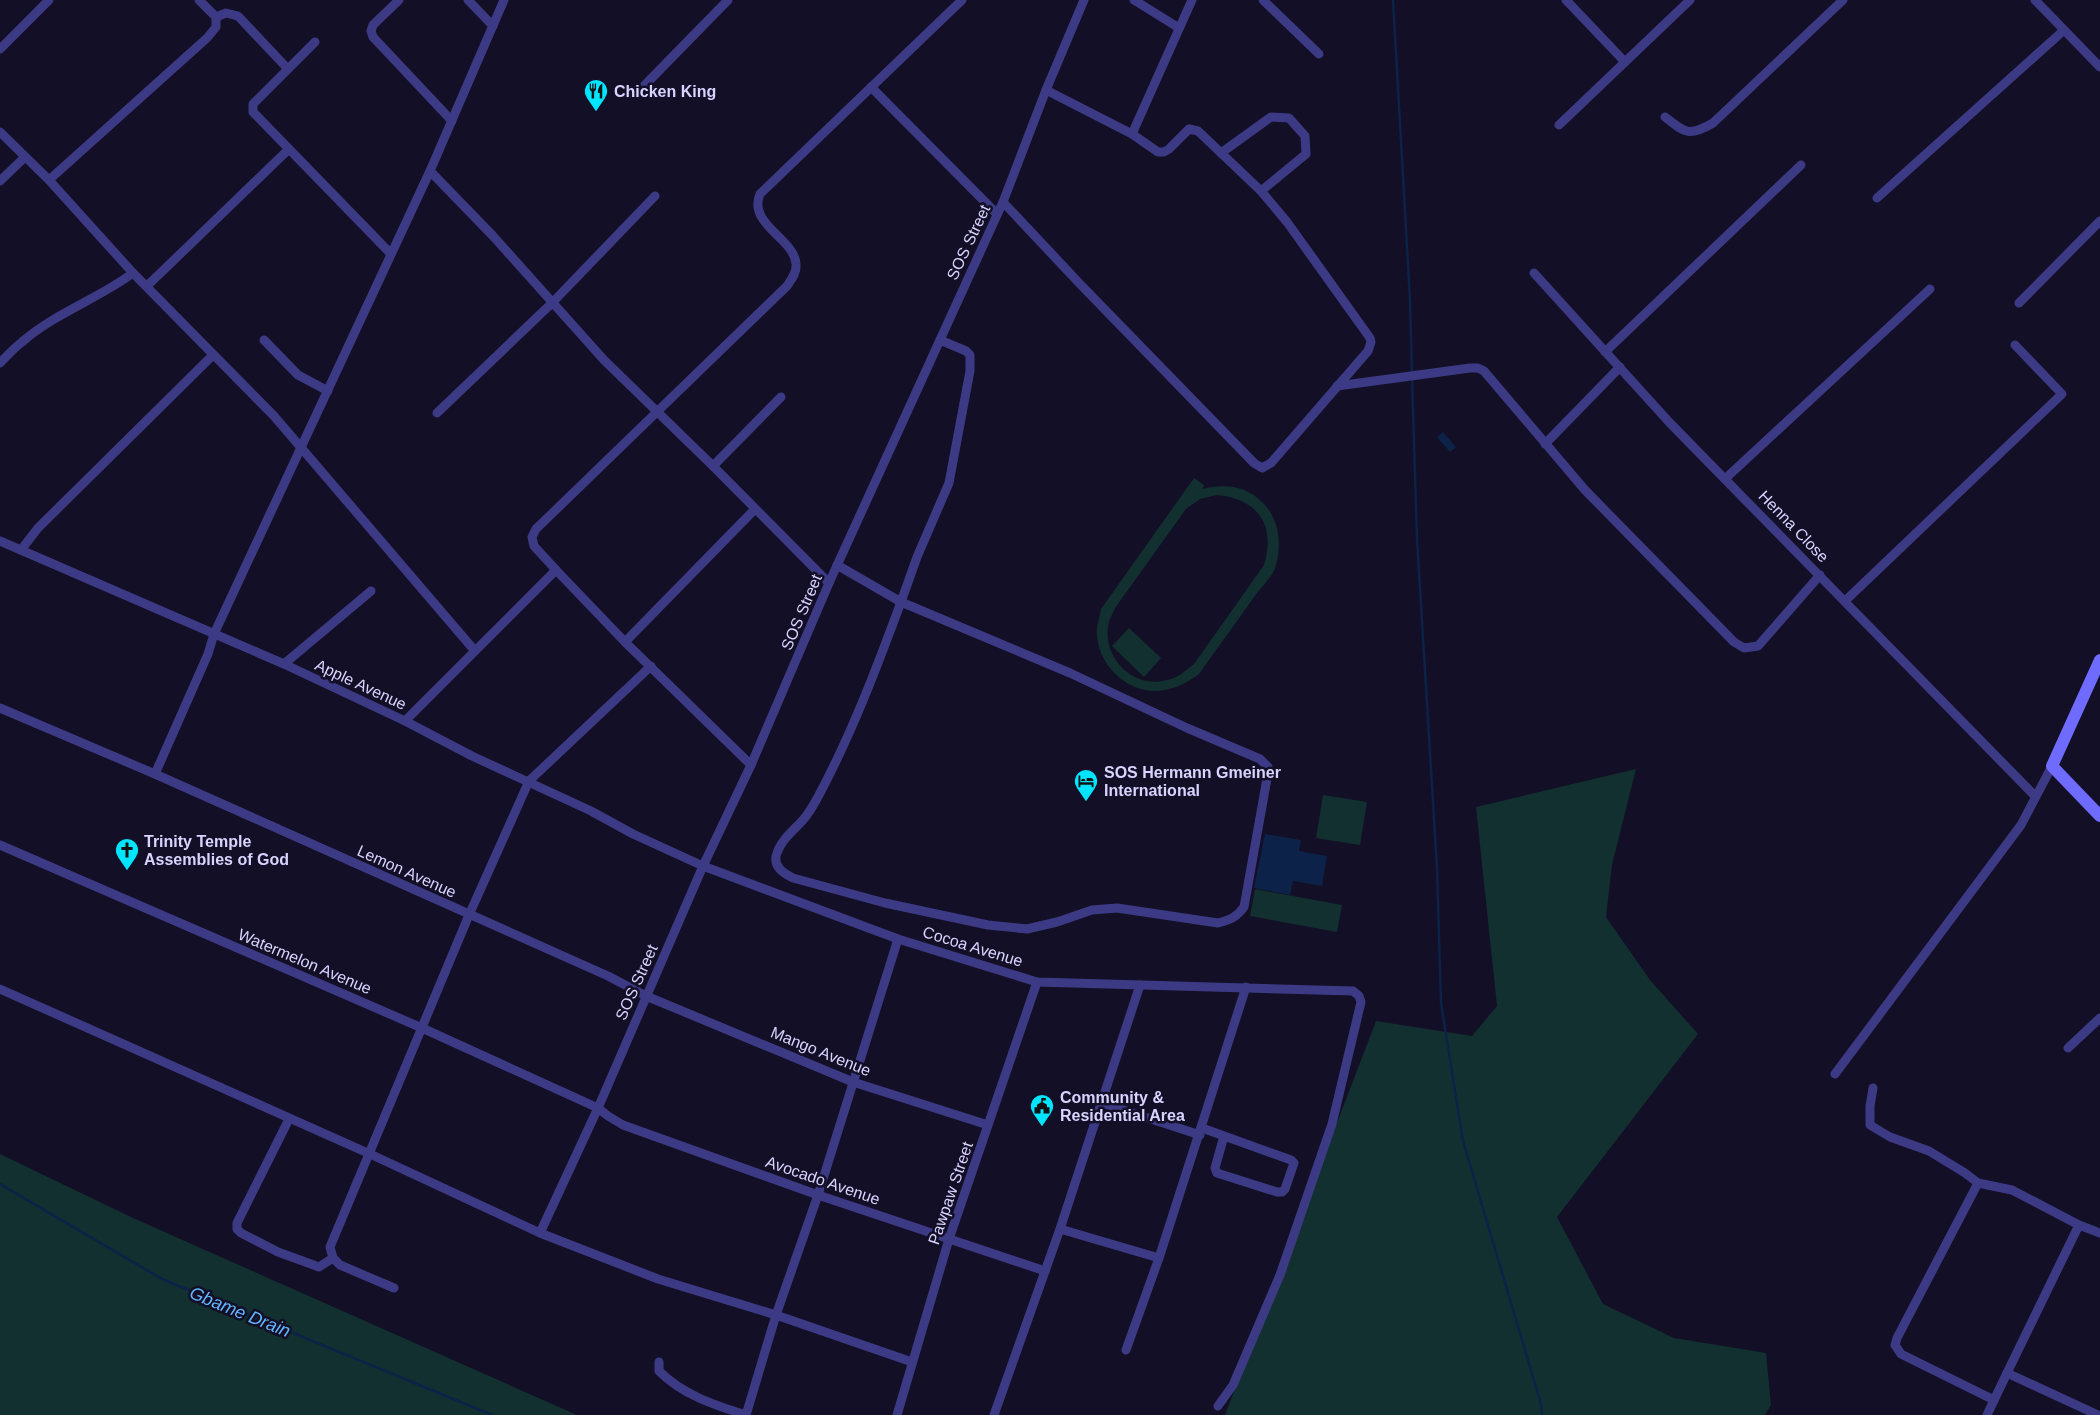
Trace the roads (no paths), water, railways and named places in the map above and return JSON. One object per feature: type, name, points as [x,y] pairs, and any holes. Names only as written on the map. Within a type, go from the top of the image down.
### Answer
[{"type":"street","points":[[0,49],[49,0]]},
{"type":"street","points":[[49,180],[208,38],[216,27],[216,17],[199,0]]},
{"type":"street","points":[[399,0],[373,25],[371,30],[373,36],[452,121]]},
{"type":"street","points":[[468,0],[493,26]]},
{"type":"street","points":[[154,774],[208,654],[214,634],[430,171],[504,0]]},
{"type":"street","points":[[642,88],[728,0]]},
{"type":"street","points":[[751,765],[625,642],[534,546],[532,537],[536,529],[793,277],[796,264],[792,254],[757,212],[757,200],[760,194],[962,0]]},
{"type":"street","name":"SOS Street","points":[[540,1233],[598,1108],[703,866],[751,765],[837,565],[1003,202],[1046,90],[1084,0]]},
{"type":"street","points":[[1134,0],[1179,28]]},
{"type":"street","points":[[1132,134],[1192,0]]},
{"type":"street","points":[[1263,0],[1319,54]]},
{"type":"street","points":[[1566,0],[1625,62]]},
{"type":"street","points":[[1559,125],[1690,0]]},
{"type":"street","points":[[1665,117],[1684,132],[1697,132],[1713,123],[1843,0]]},
{"type":"street","points":[[2035,0],[2100,67]]},
{"type":"street","points":[[216,17],[226,13],[238,16],[288,68]]},
{"type":"street","points":[[1877,198],[2063,31]]},
{"type":"street","points":[[315,42],[253,104],[253,112],[391,254]]},
{"type":"street","points":[[871,87],[997,214]]},
{"type":"street","points":[[1003,202],[1087,292],[1254,464],[1262,468],[1271,463],[1368,351],[1371,342],[1370,338],[1303,243],[1261,191],[1198,131],[1189,130],[1164,152],[1158,152],[1132,134],[1046,90]]},
{"type":"street","points":[[1221,153],[1271,117],[1289,118],[1305,136],[1306,154],[1261,191]]},
{"type":"street","points":[[0,132],[49,180],[133,273],[274,416],[475,651]]},
{"type":"street","points":[[146,286],[289,149]]},
{"type":"street","points":[[0,181],[25,157]]},
{"type":"street","points":[[1606,352],[1802,165]]},
{"type":"street","points":[[430,171],[499,243],[604,360],[829,583]]},
{"type":"street","points":[[437,412],[552,303],[655,196]]},
{"type":"street","points":[[2019,303],[2100,221]]},
{"type":"street","points":[[0,363],[22,341],[44,326],[114,287],[133,273]]},
{"type":"street","name":"Henna Close","points":[[1534,274],[1670,422],[2035,796]]},
{"type":"street","points":[[1726,478],[1930,289]]},
{"type":"street","points":[[264,340],[298,375],[328,391]]},
{"type":"street","points":[[837,565],[901,602],[1070,673],[1187,728],[1260,759],[1265,763],[1268,767],[1266,783],[1244,907],[1240,913],[1232,920],[1218,923],[1116,908],[1092,910],[1057,922],[1027,929],[988,926],[885,903],[793,878],[782,873],[776,865],[776,853],[784,840],[811,811],[875,674],[901,602],[917,556],[949,483],[970,371],[970,355],[966,351],[940,340]]},
{"type":"street","points":[[1845,601],[2062,394],[2015,344]]},
{"type":"street","points":[[21,550],[44,522],[213,355]]},
{"type":"street","points":[[1545,444],[1620,367]]},
{"type":"street","points":[[1337,386],[1478,368],[1488,375],[1585,490],[1734,642],[1744,648],[1758,646],[1820,575]]},
{"type":"street","points":[[713,466],[781,397]]},
{"type":"street","points":[[625,642],[756,509]]},
{"type":"street","name":"Apple Avenue","points":[[0,541],[284,664],[405,721],[472,756],[592,811],[633,834],[703,866]]},
{"type":"street","points":[[405,721],[556,570]]},
{"type":"street","points":[[284,664],[372,591]]},
{"type":"street","points":[[1835,1074],[2021,825],[2052,766],[2100,660]]},
{"type":"street","points":[[394,1288],[340,1265],[333,1258],[330,1247],[469,915],[529,781],[650,666]]},
{"type":"street","name":"Lemon Avenue","points":[[0,708],[154,774],[608,976],[646,996]]},
{"type":"street","points":[[2052,766],[2100,816]]},
{"type":"street","name":"Watermelon Avenue","points":[[0,845],[422,1028],[598,1108]]},
{"type":"street","name":"Cocoa Avenue","points":[[703,866],[898,939],[1037,982],[1353,991],[1359,996],[1361,1002],[1332,1124],[1280,1275],[1233,1385],[1218,1406]]},
{"type":"street","points":[[659,1362],[659,1370],[671,1383],[720,1407],[746,1415],[776,1315],[818,1195],[898,939]]},
{"type":"street","name":"Pawpaw Street","points":[[896,1415],[949,1239],[1037,982]]},
{"type":"street","points":[[994,1415],[1060,1229],[1140,985]]},
{"type":"street","points":[[1126,1350],[1201,1131],[1246,987]]},
{"type":"street","points":[[0,990],[370,1154],[540,1233],[658,1279],[776,1315],[912,1362]]},
{"type":"street","name":"Mango Avenue","points":[[646,996],[853,1082],[988,1125]]},
{"type":"street","points":[[2068,1048],[2100,1018]]},
{"type":"street","points":[[1873,1088],[1870,1106],[1870,1125],[1890,1137],[1929,1151],[1978,1183],[2012,1190],[2079,1225],[2100,1233]]},
{"type":"street","points":[[1102,1103],[1224,1136],[1291,1160],[1294,1163],[1285,1189],[1282,1192],[1277,1192],[1217,1173],[1215,1168],[1224,1136]]},
{"type":"street","name":"Avocado Avenue","points":[[598,1108],[623,1125],[818,1195],[1045,1270]]},
{"type":"street","points":[[289,1119],[237,1223],[237,1229],[241,1233],[278,1252],[319,1267],[333,1258]]},
{"type":"street","points":[[1978,1183],[1895,1345],[1901,1354],[1994,1400]]},
{"type":"street","points":[[1987,1415],[2079,1225]]},
{"type":"street","points":[[1060,1229],[1159,1258]]},
{"type":"street","points":[[2007,1373],[2098,1415]]},
{"type":"water","points":[[1443,432],[1456,447],[1450,452],[1437,437]]},
{"type":"water","points":[[1265,834],[1301,840],[1299,851],[1327,856],[1322,886],[1293,881],[1290,895],[1254,888]]},
{"type":"waterway","points":[[1393,0],[1410,300],[1412,373]]},
{"type":"waterway","points":[[1412,378],[1417,539],[1437,868],[1441,1003],[1463,1141],[1541,1404],[1542,1415]]},
{"type":"waterway","name":"Gbame Drain","points":[[0,1184],[162,1279],[492,1415]]},
{"type":"place","name":"Chicken King","points":[[596,112]]},
{"type":"place","name":"SOS Hermann Gmeiner International","points":[[1086,802]]},
{"type":"place","name":"Trinity Temple Assemblies of God","points":[[127,871]]},
{"type":"place","name":"Community & Residential Area","points":[[1042,1127]]}]
